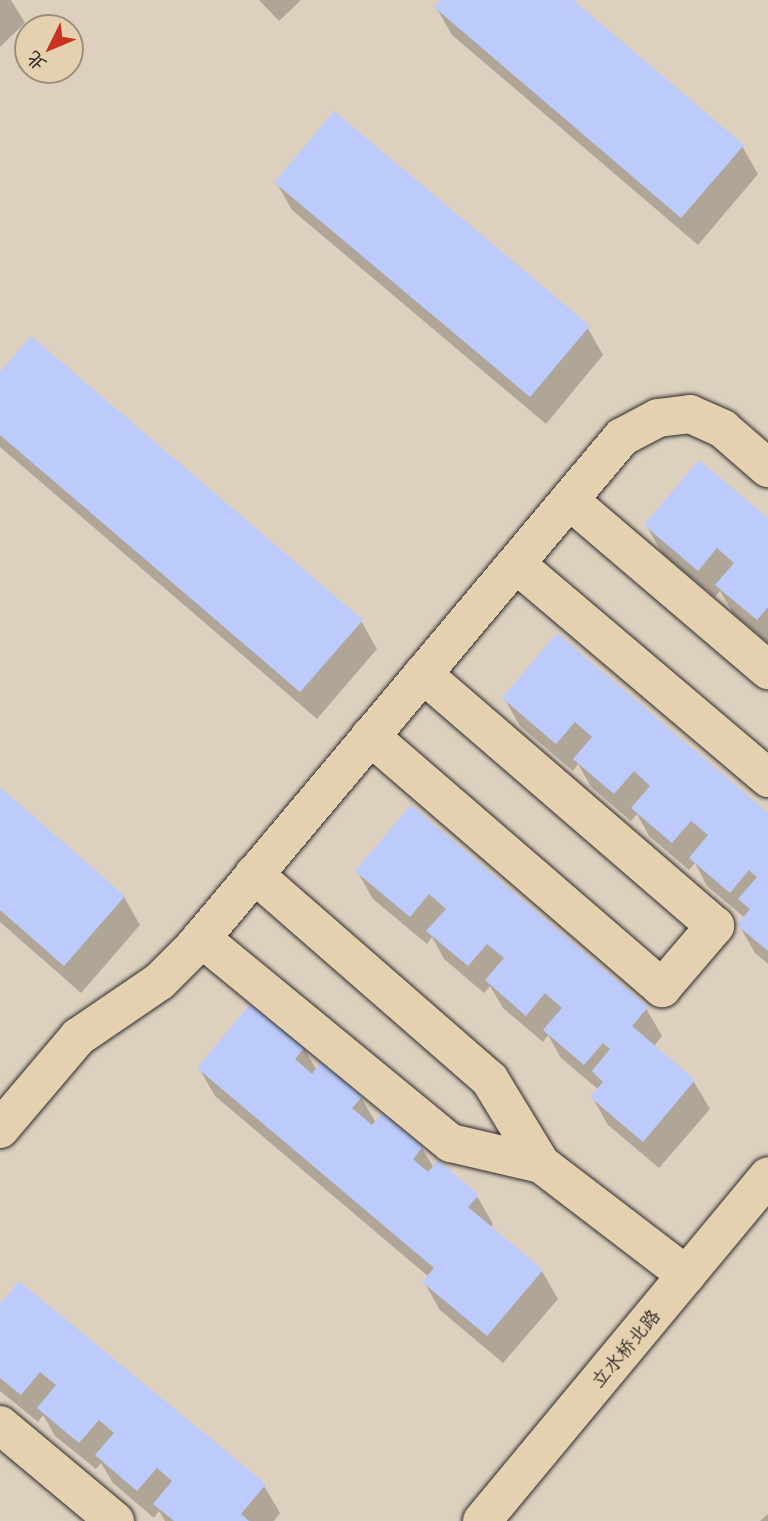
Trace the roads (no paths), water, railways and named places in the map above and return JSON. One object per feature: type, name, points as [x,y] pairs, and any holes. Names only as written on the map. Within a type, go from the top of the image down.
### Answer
[{"type":"street","points":[[0,1129],[78,1037],[160,981],[201,938],[622,438],[658,418],[691,414],[723,429],[768,468]]},
{"type":"street","points":[[569,500],[768,670]]},
{"type":"street","points":[[516,564],[768,778]]},
{"type":"street","points":[[370,736],[662,988],[715,926],[423,674]]},
{"type":"street","points":[[254,874],[490,1080],[541,1164],[686,1275]]},
{"type":"street","points":[[201,938],[451,1143],[541,1164]]},
{"type":"street","name":"立水桥北路","points":[[482,1521],[768,1176]]},
{"type":"street","points":[[0,1425],[115,1521]]}]
